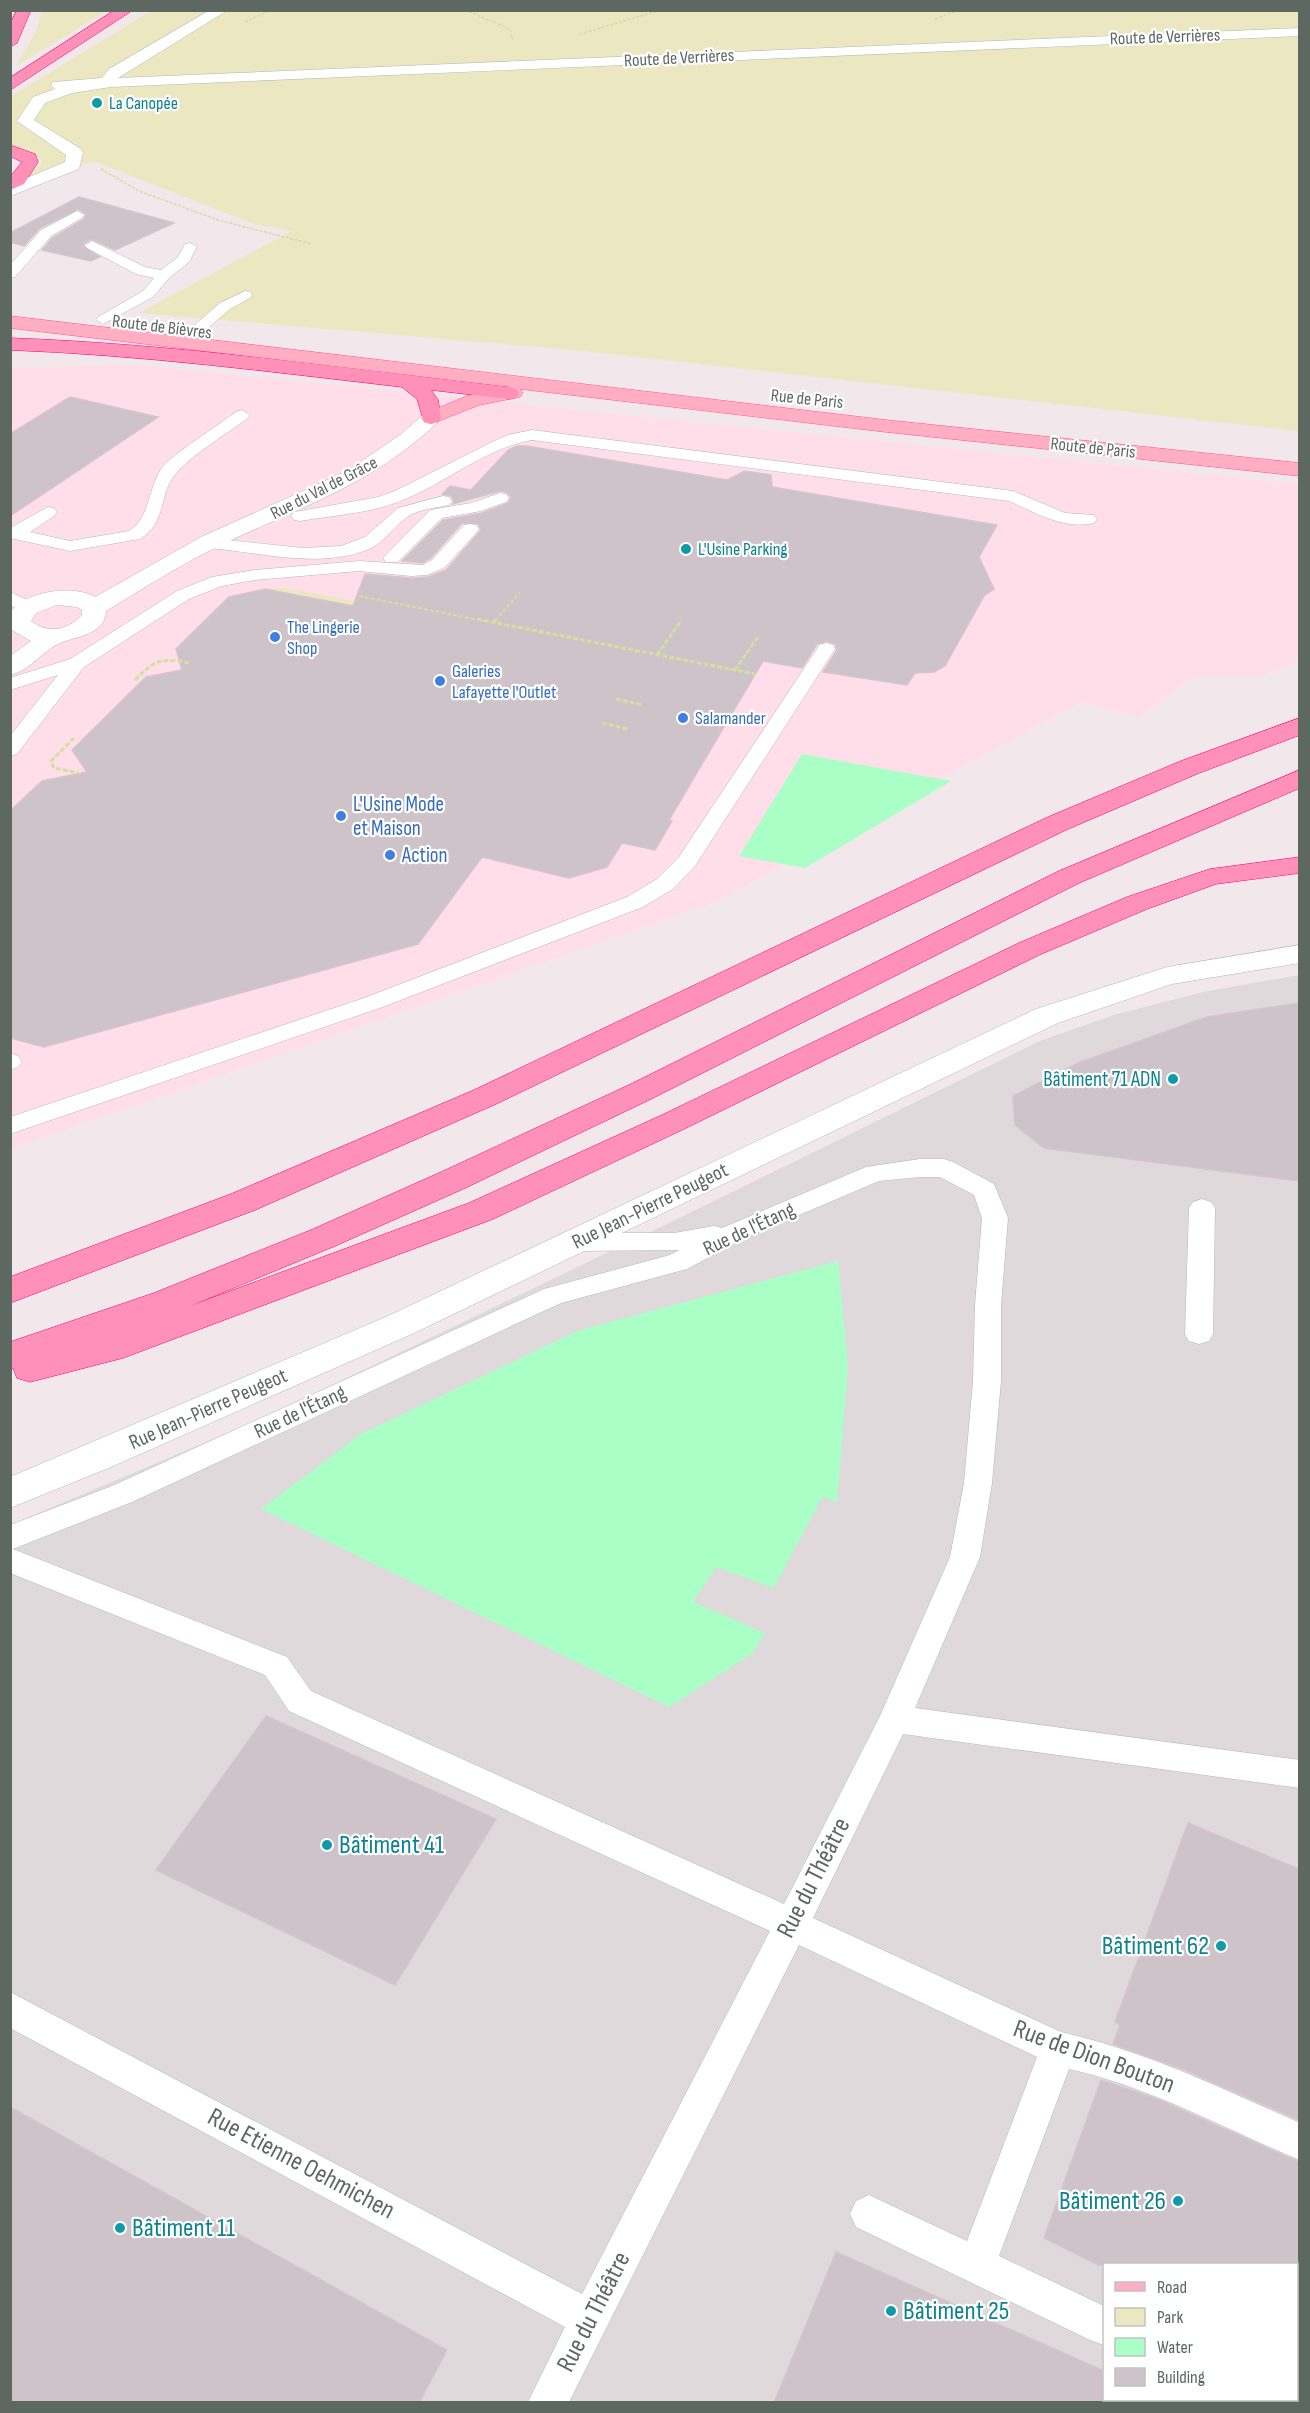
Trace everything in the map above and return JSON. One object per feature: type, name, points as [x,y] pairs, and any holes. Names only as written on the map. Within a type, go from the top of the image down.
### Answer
[{"type":"highway","points":[[10,43],[24,10]]},
{"type":"highway","points":[[10,85],[126,10]]},
{"type":"highway","points":[[10,150],[29,158],[30,162],[18,180],[10,185]]},
{"type":"highway","points":[[10,344],[92,347],[159,353],[509,393]]},
{"type":"highway","points":[[407,381],[426,394],[431,404],[431,418]]},
{"type":"highway","points":[[10,1291],[243,1202],[485,1097],[1058,822],[1190,767],[1299,726]]},
{"type":"highway","points":[[10,1356],[166,1302],[323,1238],[451,1181],[640,1092],[1069,877],[1299,778]]},
{"type":"highway","points":[[10,1374],[111,1349],[481,1211],[673,1122],[1029,949],[1137,903],[1210,877],[1299,865]]},
{"type":"highway","points":[[1137,903],[1245,888],[1299,884]]},
{"type":"highway","points":[[10,1273],[243,1202]]},
{"type":"main road","name":"Route de Bièvres","points":[[10,309],[314,346]]},
{"type":"main road","name":"Rue de Paris","points":[[10,322],[286,357],[885,426]]},
{"type":"main road","name":"Rue de Paris","points":[[314,346],[1299,454]]},
{"type":"main road","points":[[431,418],[474,400],[509,393],[770,421],[885,426]]},
{"type":"main road","name":"Route de Paris","points":[[885,426],[1299,470]]},
{"type":"street","points":[[10,191],[73,165],[75,153],[24,121],[39,100],[69,89],[106,84],[114,72],[221,10]]},
{"type":"street","name":"Route de Verrières","points":[[59,85],[1299,32]]},
{"type":"street","name":"Rue du Val de Grâce","points":[[17,616],[46,600],[67,598],[170,551],[208,543],[296,511],[366,471],[411,439],[431,418]]},
{"type":"street","name":"Rue du Val de Grâce","points":[[52,637],[69,634],[91,617],[208,543]]},
{"type":"street","points":[[67,598],[79,600],[91,617]]},
{"type":"street","points":[[17,616],[27,633],[52,637]]},
{"type":"street","points":[[10,668],[52,637]]},
{"type":"street","name":"Rue Jean-Pierre Peugeot","points":[[10,1493],[109,1453],[400,1325],[1047,1016],[1167,976],[1299,954]]},
{"type":"lane","points":[[10,274],[46,233],[77,215]]},
{"type":"lane","points":[[92,245],[141,271],[164,274]]},
{"type":"lane","points":[[103,320],[148,294],[164,274],[183,259],[190,247]]},
{"type":"lane","points":[[196,331],[225,306],[245,295]]},
{"type":"lane","points":[[13,534],[70,546],[134,535],[144,530],[169,470],[242,415]]},
{"type":"lane","points":[[290,556],[296,511],[381,502],[402,495],[500,444],[514,438],[532,435],[1013,496],[1062,518],[1088,519]]},
{"type":"lane","points":[[392,558],[436,514],[467,509],[500,498],[491,522]]},
{"type":"lane","points":[[208,543],[233,543],[290,556],[356,548],[377,537],[404,512],[443,501]]},
{"type":"lane","points":[[13,534],[48,512]]},
{"type":"lane","points":[[10,684],[77,663],[183,595],[218,580],[359,566],[411,572],[427,570],[438,564],[470,529]]},
{"type":"lane","points":[[91,617],[118,635]]},
{"type":"lane","points":[[10,1126],[372,1003],[634,902],[665,884],[687,861],[826,650]]},
{"type":"lane","points":[[10,750],[77,663]]},
{"type":"lane","name":"Rue de l'Étang","points":[[10,1538],[122,1494],[553,1296],[678,1262],[738,1232],[875,1173],[944,1168],[985,1190],[995,1218],[988,1305],[987,1381],[980,1460],[964,1557],[894,1719]]},
{"type":"lane","points":[[1199,1334],[1202,1208]]},
{"type":"lane","points":[[574,1242],[674,1242],[738,1232]]},
{"type":"lane","name":"Rue de Dion Bouton","points":[[10,1560],[276,1666],[300,1701],[1058,2049],[1104,2059],[1156,2077],[1299,2142]]},
{"type":"lane","points":[[894,1719],[1299,1774]]},
{"type":"lane","name":"Rue du Théâtre","points":[[548,2403],[894,1719]]},
{"type":"lane","name":"Rue Etienne Oehmichen","points":[[10,2009],[590,2319]]},
{"type":"lane","points":[[978,2265],[1058,2049]]},
{"type":"lane","points":[[869,2214],[1103,2326]]},
{"type":"path","points":[[465,10],[510,29],[514,45]]},
{"type":"path","points":[[101,169],[139,191],[218,219],[312,244]]},
{"type":"path","points":[[494,623],[519,592]]},
{"type":"path","points":[[357,596],[755,674]]},
{"type":"path","points":[[657,655],[680,622]]},
{"type":"path","points":[[735,670],[758,637]]},
{"type":"path","points":[[135,680],[155,661],[165,658],[189,663]]},
{"type":"path","points":[[616,699],[643,705]]},
{"type":"path","points":[[602,723],[628,729]]},
{"type":"path","points":[[74,738],[51,761],[54,768],[80,773]]},
{"type":"shaded area","points":[[129,364],[1299,484],[1299,662],[1258,677],[1193,677],[1139,717],[1081,702],[713,903],[11,1149],[10,369]]},
{"type":"shaded area","points":[[1299,975],[1299,2402],[11,2402],[10,1525],[274,1413],[1040,1041],[1114,1015],[1203,992]]},
{"type":"green space","points":[[42,10],[107,11],[16,66],[36,32]]},
{"type":"green space","points":[[151,11],[1299,11],[1299,431],[585,351],[139,313],[292,231],[254,224],[96,162],[65,166],[20,184],[43,162],[27,149],[11,146],[10,97]]},
{"type":"green space","points":[[286,588],[412,612],[408,617],[265,589]]},
{"type":"water","points":[[802,754],[951,781],[805,868],[739,856]]},
{"type":"water","points":[[838,1261],[848,1366],[837,1502],[822,1497],[774,1588],[716,1567],[693,1602],[765,1633],[753,1653],[669,1707],[261,1509],[361,1434],[577,1331]]},
{"type":"building","points":[[79,197],[174,223],[115,250],[91,239],[83,246],[100,257],[91,261],[42,250],[52,238],[84,219],[86,214],[78,209],[40,228],[24,246],[10,242],[10,233]]},
{"type":"building","points":[[70,397],[158,417],[10,516],[10,434]]},
{"type":"building","name":"L'Usine Mode et Maison","points":[[517,446],[727,480],[745,471],[771,475],[772,487],[997,525],[979,557],[994,589],[984,596],[945,666],[934,672],[915,673],[907,685],[823,672],[837,650],[835,644],[827,641],[817,644],[802,668],[763,661],[669,820],[672,821],[655,850],[622,843],[607,867],[569,878],[482,857],[418,944],[44,1047],[10,1038],[10,811],[42,781],[87,772],[72,750],[146,677],[182,670],[176,649],[229,597],[265,589],[353,606],[365,574],[411,578],[428,577],[446,570],[481,530],[478,524],[462,523],[431,558],[422,563],[402,561],[443,520],[482,513],[508,503],[511,497],[506,492],[500,491],[453,504],[451,496],[442,494],[450,486],[471,490],[508,450]]},
{"type":"building","name":"Bâtiment 71 ADN","points":[[1299,1003],[1299,1181],[1044,1148],[1015,1125],[1013,1096],[1078,1063],[1207,1017]]},
{"type":"building","name":"Bâtiment 41","points":[[266,1716],[496,1819],[395,1985],[156,1870]]},
{"type":"building","name":"Bâtiment 62","points":[[1188,1823],[1299,1869],[1299,2120],[1183,2069],[1113,2044],[1120,2025],[1115,2022]]},
{"type":"building","name":"Bâtiment 26","points":[[1101,2080],[1157,2099],[1299,2162],[1299,2265],[1298,2263],[1103,2263],[1103,2265],[1098,2265],[1044,2238]]},
{"type":"building","name":"Bâtiment 11","points":[[10,2107],[447,2350],[419,2403],[10,2403]]},
{"type":"building","name":"Bâtiment 25","points":[[836,2252],[1103,2371],[1104,2403],[774,2403]]},
{"type":"place","name":"La Canopée","points":[[97,103]]},
{"type":"place","name":"L'Usine Parking","points":[[686,549]]},
{"type":"place","name":"The Lingerie Shop","points":[[275,637]]},
{"type":"place","name":"Galeries Lafayette l'Outlet","points":[[440,681]]},
{"type":"place","name":"Salamander","points":[[683,718]]},
{"type":"place","name":"L'Usine Mode et Maison","points":[[341,816]]},
{"type":"place","name":"Action","points":[[390,855]]},
{"type":"place","name":"Bâtiment 71 ADN","points":[[1173,1079]]},
{"type":"place","name":"Bâtiment 41","points":[[327,1845]]},
{"type":"place","name":"Bâtiment 62","points":[[1221,1946]]},
{"type":"place","name":"Bâtiment 26","points":[[1178,2201]]},
{"type":"place","name":"Bâtiment 11","points":[[120,2228]]},
{"type":"place","name":"Bâtiment 25","points":[[891,2311]]}]
